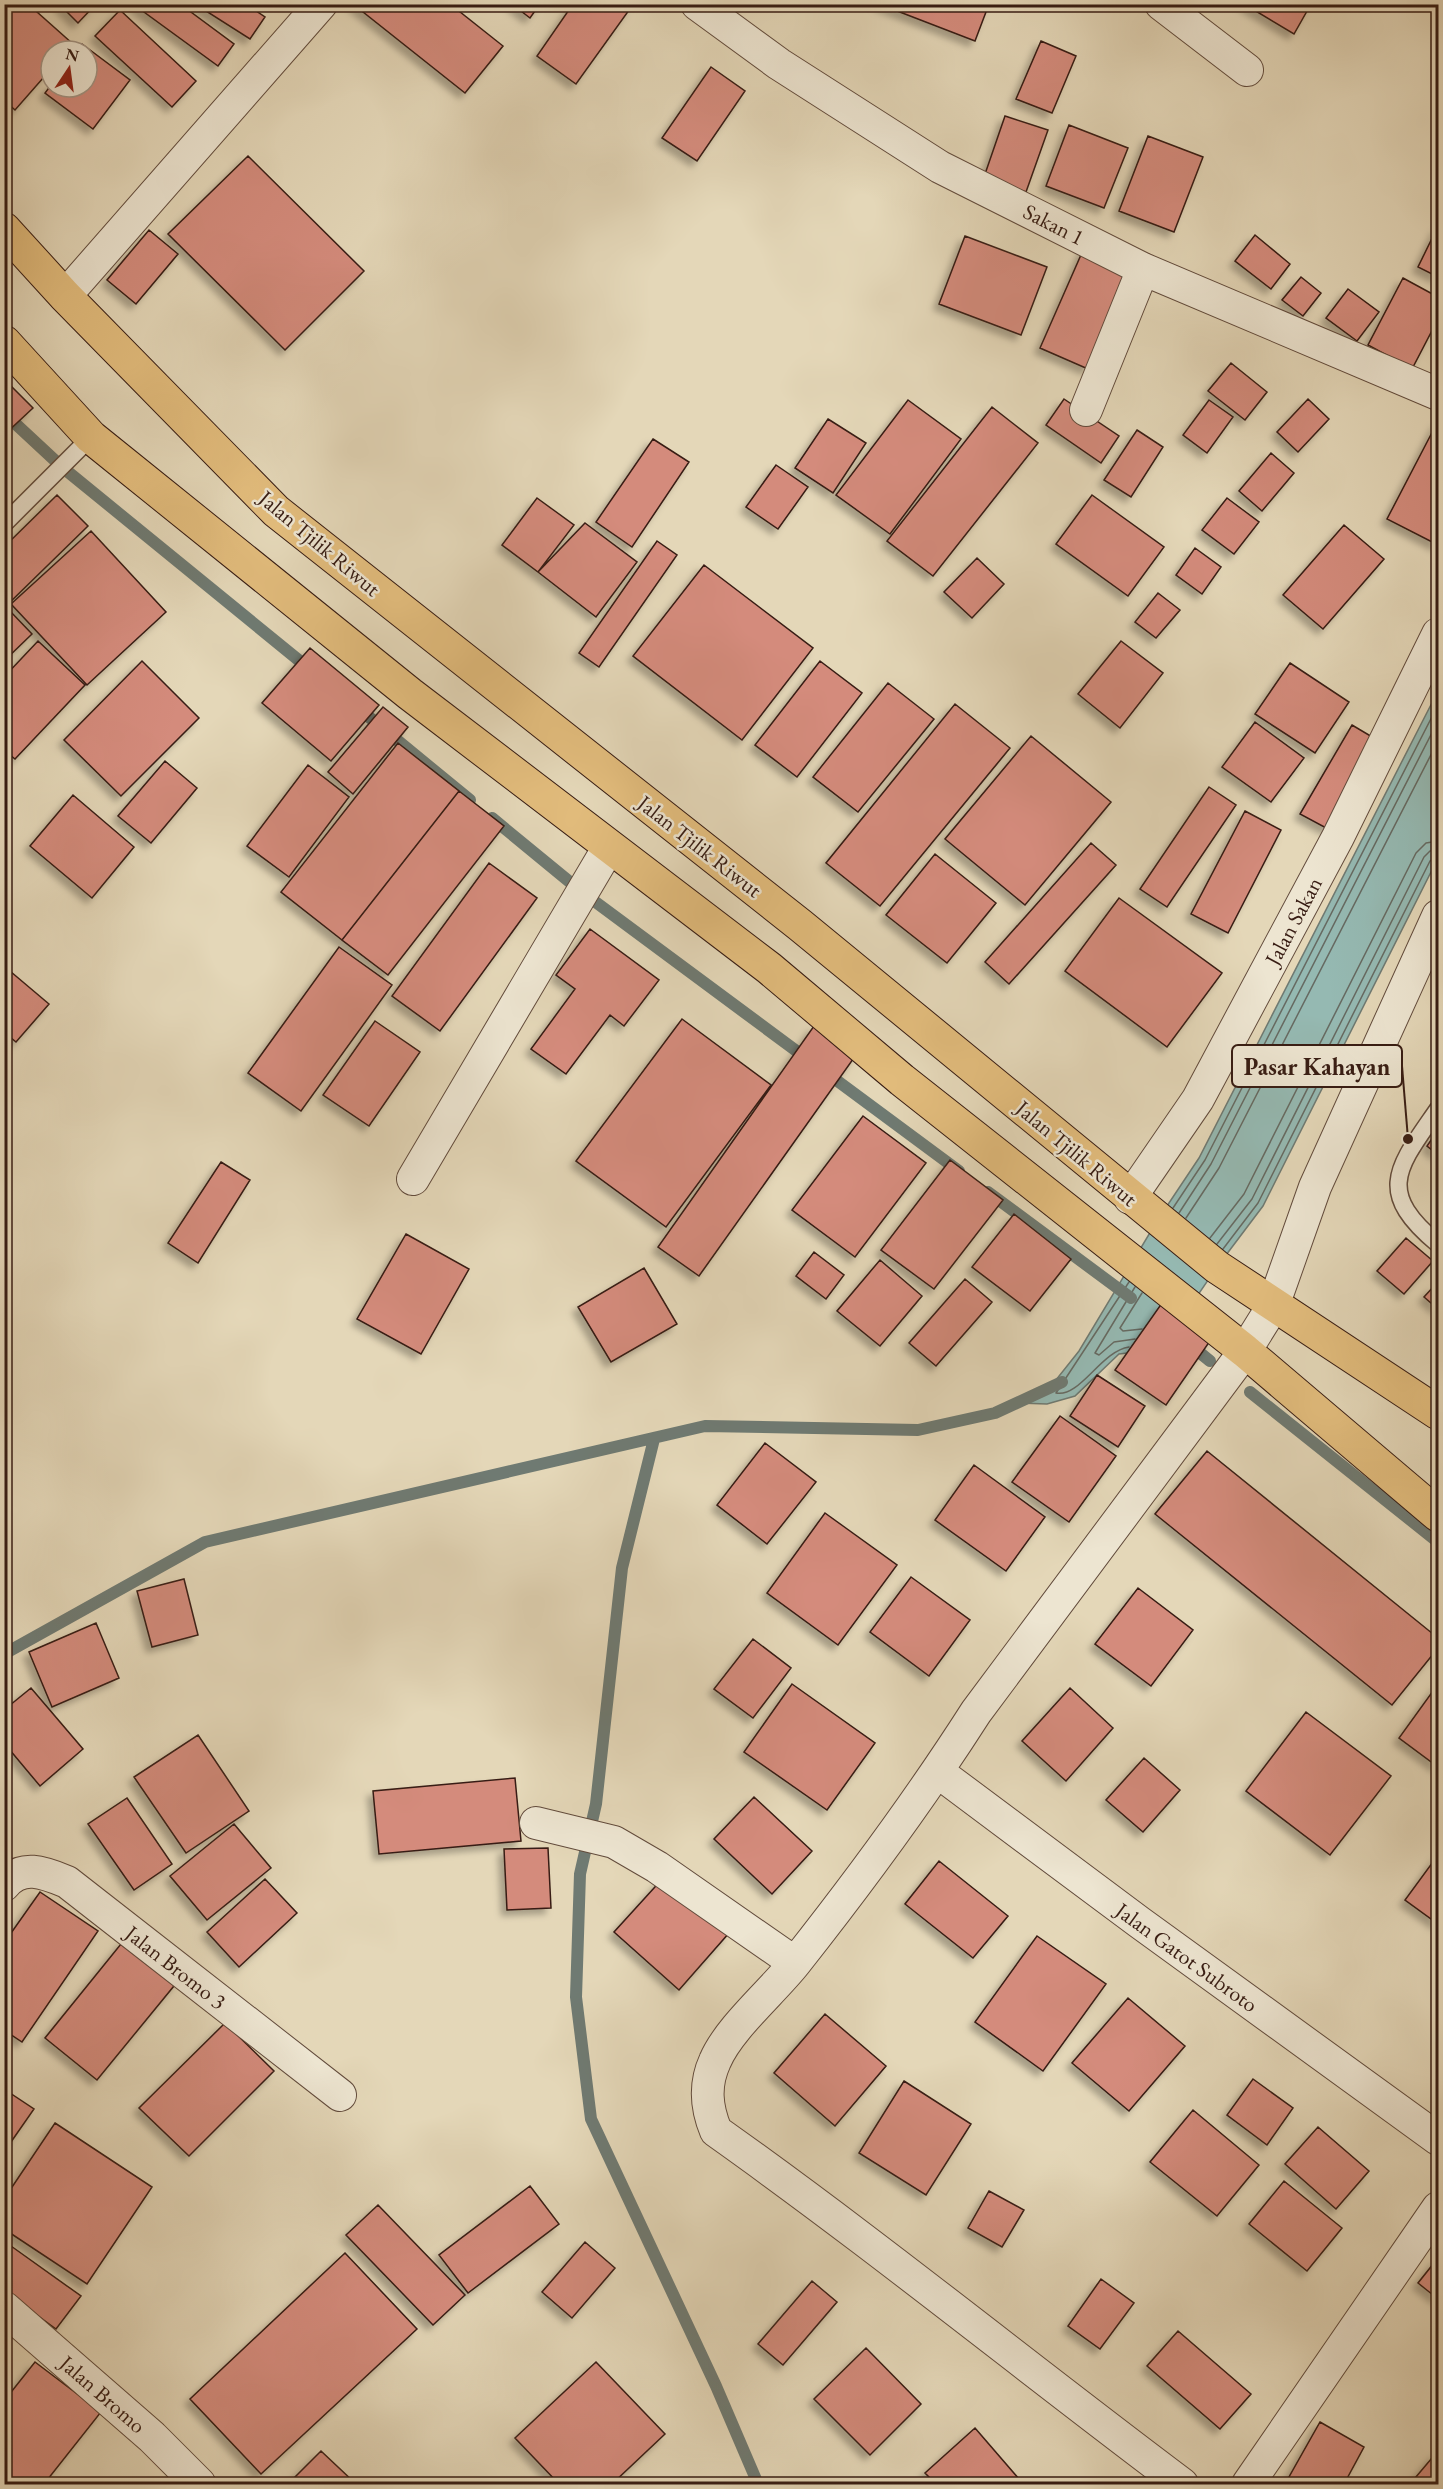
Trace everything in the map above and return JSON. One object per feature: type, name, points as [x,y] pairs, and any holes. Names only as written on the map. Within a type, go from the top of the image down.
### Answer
[{"type":"highway","name":"Jalan Tjilik Riwut","points":[[4,229],[65,296],[276,511],[800,925],[1157,1221],[1273,1306],[1438,1413]]},
{"type":"highway","points":[[4,342],[91,437],[410,694],[769,968],[902,1080],[1245,1351],[1438,1515]]},
{"type":"highway","points":[[769,968],[800,925]]},
{"type":"street","points":[[65,296],[321,4]]},
{"type":"street","name":"Sakan 1","points":[[697,4],[779,64],[940,167],[1143,269],[1438,394]]},
{"type":"street","points":[[1161,4],[1247,70]]},
{"type":"street","points":[[1086,410],[1143,269]]},
{"type":"street","name":"Jalan Sakan","points":[[1130,1198],[1198,1099],[1338,837],[1438,634]]},
{"type":"street","points":[[413,1179],[609,847]]},
{"type":"street","points":[[1182,2484],[1053,2388],[826,2209],[716,2131],[708,2112],[706,2096],[715,2059],[724,2045],[795,1963],[938,1772],[976,1712],[1245,1351],[1273,1306],[1315,1187],[1438,916]]},
{"type":"street","name":"Jalan Gatot Subroto","points":[[938,1772],[1139,1922],[1438,2139]]},
{"type":"street","points":[[536,1823],[614,1842],[657,1867],[795,1963]]},
{"type":"street","name":"Jalan Bromo 3","points":[[4,1885],[18,1873],[32,1870],[67,1882],[340,2095]]},
{"type":"street","points":[[1248,2484],[1438,2208]]},
{"type":"street","name":"Jalan Bromo","points":[[4,2308],[152,2437],[199,2484]]},
{"type":"lane","points":[[4,524],[91,437]]},
{"type":"lane","points":[[1438,1109],[1403,1161],[1398,1182],[1400,1201],[1408,1214],[1438,1244]]},
{"type":"water","points":[[1438,691],[1438,858],[1263,1206],[1217,1267],[1161,1349],[1119,1354],[1075,1396],[1047,1404],[1018,1403],[1048,1390],[1079,1351],[1157,1221],[1199,1158]]},
{"type":"building","points":[[4,4],[28,4],[67,39],[39,39],[39,83],[15,110],[4,100]]},
{"type":"building","points":[[59,4],[96,4],[78,23]]},
{"type":"building","points":[[133,4],[180,4],[234,44],[218,66]]},
{"type":"building","points":[[195,4],[246,4],[265,17],[250,39]]},
{"type":"building","points":[[353,4],[450,4],[503,46],[465,93]]},
{"type":"building","points":[[512,4],[540,4],[530,18]]},
{"type":"building","points":[[573,4],[632,6],[576,84],[537,56]]},
{"type":"building","points":[[879,4],[989,4],[975,41]]},
{"type":"building","points":[[1244,4],[1311,4],[1294,34]]},
{"type":"building","points":[[120,10],[196,81],[172,107],[95,36]]},
{"type":"building","points":[[1041,41],[1076,56],[1052,113],[1016,99]]},
{"type":"building","points":[[99,57],[130,80],[93,129],[53,99],[99,99]]},
{"type":"building","points":[[711,67],[745,91],[697,161],[662,138]]},
{"type":"building","points":[[1005,116],[1048,130],[1026,192],[984,177]]},
{"type":"building","points":[[1069,125],[1128,148],[1104,208],[1046,186]]},
{"type":"building","points":[[1148,136],[1203,157],[1174,232],[1119,211]]},
{"type":"building","points":[[248,156],[364,271],[285,350],[168,234]]},
{"type":"building","points":[[1438,226],[1438,277],[1418,267]]},
{"type":"building","points":[[149,230],[178,254],[136,304],[107,280]]},
{"type":"building","points":[[1255,235],[1290,264],[1271,289],[1235,261]]},
{"type":"building","points":[[965,236],[1047,267],[1021,335],[939,304]]},
{"type":"building","points":[[1084,248],[1132,268],[1088,369],[1040,348]]},
{"type":"building","points":[[1301,277],[1321,293],[1303,316],[1282,300]]},
{"type":"building","points":[[1403,278],[1438,297],[1438,319],[1412,369],[1368,345]]},
{"type":"building","points":[[1348,289],[1379,312],[1357,341],[1326,318]]},
{"type":"building","points":[[1231,363],[1267,392],[1245,420],[1208,391]]},
{"type":"building","points":[[4,379],[33,408],[4,435]]},
{"type":"building","points":[[1064,399],[1119,436],[1101,463],[1046,425]]},
{"type":"building","points":[[1308,399],[1329,419],[1298,452],[1277,432]]},
{"type":"building","points":[[908,400],[961,439],[890,534],[836,495]]},
{"type":"building","points":[[1209,400],[1233,417],[1207,453],[1183,435]]},
{"type":"building","points":[[992,407],[1038,443],[933,576],[887,541]]},
{"type":"building","points":[[828,419],[866,443],[833,493],[795,468]]},
{"type":"building","points":[[1438,421],[1438,545],[1387,519]]},
{"type":"building","points":[[1137,430],[1163,447],[1131,497],[1104,480]]},
{"type":"building","points":[[653,439],[689,462],[632,547],[596,522]]},
{"type":"building","points":[[1271,453],[1294,473],[1262,511],[1239,491]]},
{"type":"building","points":[[776,465],[808,487],[778,529],[746,507]]},
{"type":"building","points":[[57,495],[88,526],[4,608],[4,547]]},
{"type":"building","points":[[1092,495],[1164,547],[1128,596],[1056,544]]},
{"type":"building","points":[[537,498],[574,525],[538,572],[502,545]]},
{"type":"building","points":[[1227,498],[1259,522],[1234,554],[1202,530]]},
{"type":"building","points":[[585,523],[637,562],[596,617],[538,572]]},
{"type":"building","points":[[1344,525],[1384,559],[1323,629],[1283,595]]},
{"type":"building","points":[[91,531],[166,612],[87,685],[11,604]]},
{"type":"building","points":[[657,541],[677,555],[599,667],[579,653]]},
{"type":"building","points":[[1195,548],[1221,567],[1202,594],[1176,575]]},
{"type":"building","points":[[977,558],[1004,584],[972,618],[944,592]]},
{"type":"building","points":[[704,565],[813,648],[742,740],[633,656]]},
{"type":"building","points":[[1158,593],[1180,610],[1156,638],[1135,622]]},
{"type":"building","points":[[10,611],[32,634],[4,661],[4,617]]},
{"type":"building","points":[[38,641],[85,685],[15,759],[4,750],[4,677]]},
{"type":"building","points":[[1121,641],[1163,673],[1120,728],[1078,694]]},
{"type":"building","points":[[310,648],[379,705],[331,761],[262,703]]},
{"type":"building","points":[[142,661],[199,718],[121,796],[64,740]]},
{"type":"building","points":[[820,661],[862,693],[797,777],[755,745]]},
{"type":"building","points":[[1290,663],[1349,702],[1315,753],[1255,714]]},
{"type":"building","points":[[888,683],[934,719],[858,812],[813,777]]},
{"type":"building","points":[[955,704],[1010,748],[880,906],[826,863]]},
{"type":"building","points":[[383,707],[408,727],[353,794],[328,772]]},
{"type":"building","points":[[1255,722],[1304,758],[1271,802],[1222,767]]},
{"type":"building","points":[[1352,725],[1379,741],[1328,829],[1300,814]]},
{"type":"building","points":[[1031,736],[1111,802],[1025,905],[945,839]]},
{"type":"building","points":[[398,743],[459,791],[342,940],[281,892]]},
{"type":"building","points":[[165,761],[197,788],[151,843],[118,816]]},
{"type":"building","points":[[308,765],[349,797],[289,877],[247,846]]},
{"type":"building","points":[[1209,787],[1236,805],[1167,907],[1140,889]]},
{"type":"building","points":[[459,791],[504,826],[388,975],[342,940]]},
{"type":"building","points":[[73,795],[134,847],[92,898],[30,846]]},
{"type":"building","points":[[1245,811],[1281,830],[1228,933],[1191,914]]},
{"type":"building","points":[[1091,843],[1116,865],[1009,984],[985,962]]},
{"type":"building","points":[[935,854],[996,903],[947,963],[886,915]]},
{"type":"building","points":[[489,863],[537,898],[440,1031],[392,996]]},
{"type":"building","points":[[1119,898],[1222,973],[1167,1047],[1065,971]]},
{"type":"building","points":[[590,929],[659,980],[624,1026],[610,1015],[566,1074],[531,1049],[575,989],[556,975]]},
{"type":"building","points":[[339,947],[392,985],[301,1111],[248,1073]]},
{"type":"building","points":[[4,966],[49,1004],[16,1042],[4,1032]]},
{"type":"building","points":[[682,1019],[771,1085],[666,1227],[576,1161]]},
{"type":"building","points":[[375,1021],[420,1052],[369,1126],[323,1095]]},
{"type":"building","points":[[814,1026],[856,1055],[699,1276],[658,1247]]},
{"type":"building","points":[[863,1116],[926,1163],[855,1257],[792,1210]]},
{"type":"building","points":[[1438,1130],[1438,1155],[1427,1146]]},
{"type":"building","points":[[950,1160],[1003,1200],[934,1289],[881,1250]]},
{"type":"building","points":[[221,1162],[250,1180],[198,1263],[168,1243]]},
{"type":"building","points":[[1014,1214],[1071,1259],[1030,1311],[972,1267]]},
{"type":"building","points":[[406,1234],[469,1269],[421,1354],[357,1319]]},
{"type":"building","points":[[1406,1238],[1433,1261],[1404,1294],[1377,1271]]},
{"type":"building","points":[[814,1252],[844,1275],[826,1299],[796,1276]]},
{"type":"building","points":[[880,1260],[922,1296],[880,1346],[837,1311]]},
{"type":"building","points":[[644,1268],[677,1324],[611,1362],[578,1307]]},
{"type":"building","points":[[965,1279],[992,1302],[936,1366],[909,1343]]},
{"type":"building","points":[[1434,1286],[1438,1290],[1438,1309],[1424,1297]]},
{"type":"building","points":[[1162,1303],[1212,1338],[1166,1405],[1115,1370]]},
{"type":"building","points":[[1097,1375],[1145,1406],[1118,1447],[1070,1416]]},
{"type":"building","points":[[1060,1416],[1116,1456],[1069,1522],[1012,1482]]},
{"type":"building","points":[[765,1443],[816,1482],[767,1544],[717,1505]]},
{"type":"building","points":[[1207,1451],[1438,1638],[1438,1648],[1392,1705],[1155,1514]]},
{"type":"building","points":[[974,1465],[1045,1517],[1006,1571],[935,1520]]},
{"type":"building","points":[[825,1513],[897,1565],[838,1645],[767,1593]]},
{"type":"building","points":[[911,1577],[970,1620],[929,1676],[870,1632]]},
{"type":"building","points":[[184,1579],[198,1635],[152,1647],[137,1591]]},
{"type":"building","points":[[1138,1588],[1193,1630],[1151,1686],[1095,1644]]},
{"type":"building","points":[[96,1623],[119,1678],[52,1707],[29,1652]]},
{"type":"building","points":[[753,1639],[791,1668],[753,1718],[714,1689]]},
{"type":"building","points":[[792,1684],[875,1743],[827,1810],[744,1752]]},
{"type":"building","points":[[1438,1684],[1438,1767],[1399,1738]]},
{"type":"building","points":[[31,1688],[83,1749],[40,1786],[4,1743],[4,1710]]},
{"type":"building","points":[[1070,1688],[1113,1728],[1066,1781],[1022,1741]]},
{"type":"building","points":[[1306,1712],[1391,1776],[1330,1855],[1246,1791]]},
{"type":"building","points":[[198,1735],[249,1811],[186,1853],[134,1777]]},
{"type":"building","points":[[1144,1758],[1180,1790],[1143,1832],[1106,1800]]},
{"type":"building","points":[[515,1778],[521,1841],[379,1854],[373,1791]]},
{"type":"building","points":[[754,1797],[812,1851],[772,1894],[714,1839]]},
{"type":"building","points":[[127,1798],[172,1864],[134,1890],[88,1824]]},
{"type":"building","points":[[234,1824],[271,1868],[207,1920],[170,1876]]},
{"type":"building","points":[[548,1848],[551,1908],[507,1910],[504,1849]]},
{"type":"building","points":[[1438,1855],[1438,1924],[1405,1900]]},
{"type":"building","points":[[939,1861],[1008,1916],[973,1958],[905,1904]]},
{"type":"building","points":[[664,1877],[729,1933],[679,1990],[614,1932]]},
{"type":"building","points":[[265,1879],[297,1913],[239,1967],[207,1932]]},
{"type":"building","points":[[40,1892],[98,1931],[22,2042],[4,2030],[4,1943]]},
{"type":"building","points":[[1037,1936],[1106,1984],[1043,2071],[975,2022]]},
{"type":"building","points":[[125,1939],[178,1981],[97,2080],[45,2038]]},
{"type":"building","points":[[1128,1998],[1185,2046],[1129,2111],[1072,2063]]},
{"type":"building","points":[[825,2014],[886,2066],[835,2126],[774,2073]]},
{"type":"building","points":[[225,2023],[274,2071],[189,2156],[139,2108]]},
{"type":"building","points":[[1253,2079],[1293,2108],[1267,2145],[1227,2115]]},
{"type":"building","points":[[904,2081],[971,2124],[926,2195],[859,2153]]},
{"type":"building","points":[[4,2089],[34,2109],[4,2152]]},
{"type":"building","points":[[1193,2110],[1259,2165],[1217,2216],[1150,2162]]},
{"type":"building","points":[[55,2123],[152,2187],[87,2284],[4,2229],[4,2199]]},
{"type":"building","points":[[1318,2127],[1369,2171],[1336,2209],[1285,2164]]},
{"type":"building","points":[[1284,2181],[1342,2228],[1307,2271],[1249,2224]]},
{"type":"building","points":[[530,2186],[559,2224],[468,2293],[439,2255]]},
{"type":"building","points":[[989,2191],[1024,2210],[1002,2247],[968,2228]]},
{"type":"building","points":[[378,2205],[465,2295],[433,2325],[346,2235]]},
{"type":"building","points":[[4,2241],[81,2296],[56,2329],[4,2291]]},
{"type":"building","points":[[585,2242],[615,2268],[572,2318],[542,2292]]},
{"type":"building","points":[[345,2253],[417,2329],[261,2474],[190,2399]]},
{"type":"building","points":[[1438,2258],[1438,2299],[1418,2283]]},
{"type":"building","points":[[1101,2279],[1134,2303],[1100,2349],[1068,2326]]},
{"type":"building","points":[[812,2281],[837,2302],[783,2365],[758,2344]]},
{"type":"building","points":[[1178,2331],[1251,2394],[1220,2429],[1147,2366]]},
{"type":"building","points":[[866,2348],[921,2404],[870,2455],[814,2399]]},
{"type":"building","points":[[35,2362],[101,2412],[44,2484],[4,2484],[4,2401]]},
{"type":"building","points":[[596,2362],[665,2434],[612,2484],[559,2484],[515,2438]]},
{"type":"building","points":[[1320,2422],[1364,2447],[1344,2484],[1285,2484]]},
{"type":"building","points":[[975,2428],[1019,2479],[1013,2484],[936,2484],[925,2473]]},
{"type":"building","points":[[321,2451],[356,2484],[288,2484]]},
{"type":"building","points":[[1437,2452],[1438,2484],[1410,2484]]},
{"type":"waterway","points":[[5,414],[62,467],[312,671]]},
{"type":"waterway","points":[[358,708],[470,800]]},
{"type":"waterway","points":[[492,818],[582,892],[810,1061]]},
{"type":"waterway","points":[[824,1071],[959,1171]]},
{"type":"waterway","points":[[988,1192],[1131,1298]]},
{"type":"waterway","points":[[1189,1344],[1210,1361]]},
{"type":"waterway","points":[[4,1654],[205,1542],[705,1426],[918,1430],[995,1413],[1062,1382]]},
{"type":"waterway","points":[[1250,1392],[1438,1542]]},
{"type":"waterway","points":[[654,1439],[622,1568],[596,1804],[580,1874],[576,1997],[591,2119],[716,2386],[758,2484]]},
{"type":"place","name":"Pasar Kahayan","points":[[1408,1139]]}]
